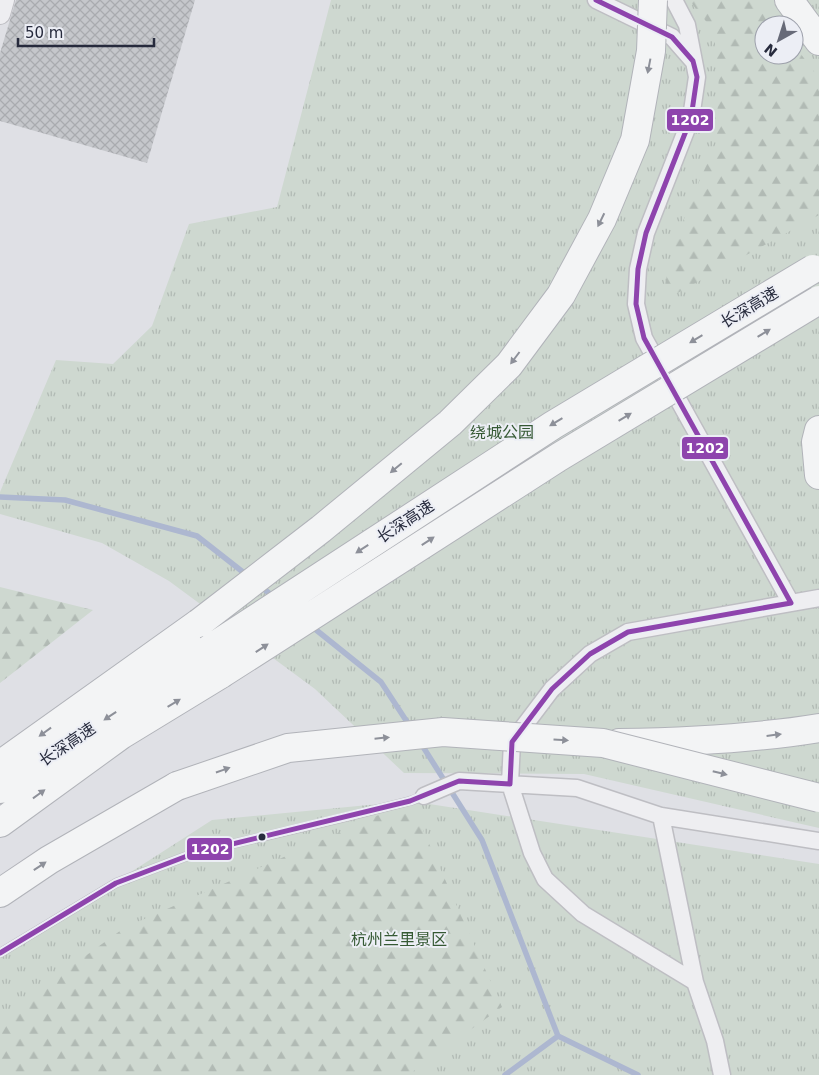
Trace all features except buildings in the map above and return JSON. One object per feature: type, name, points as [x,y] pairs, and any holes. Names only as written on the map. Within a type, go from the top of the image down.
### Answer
[{"type":"highway","points":[[0,765],[199,623],[321,530],[450,423],[509,365],[561,295],[602,219],[635,140],[652,51],[653,0]]},
{"type":"highway","points":[[789,0],[819,41]]},
{"type":"highway","name":"长深高速","points":[[0,789],[208,650],[553,425],[816,267]]},
{"type":"highway","name":"长深高速","points":[[0,823],[121,735],[221,674],[559,457],[819,300]]},
{"type":"highway","points":[[819,430],[816,442],[819,475]]},
{"type":"highway","points":[[0,893],[49,860],[177,786],[288,748],[443,732],[603,743],[740,739],[819,728]]},
{"type":"highway","points":[[603,743],[819,798]]},
{"type":"street","points":[[0,14],[4,0]]},
{"type":"street","points":[[596,0],[672,37],[693,61]]},
{"type":"street","points":[[674,0],[687,25],[697,77],[691,118],[646,234],[638,269],[636,304],[644,338],[791,603]]},
{"type":"street","points":[[695,982],[583,914],[545,879],[532,853],[510,784],[512,742],[552,688],[590,654],[628,632],[819,598]]},
{"type":"street","points":[[424,796],[460,781],[577,788],[660,816],[819,841]]},
{"type":"street","points":[[660,816],[695,982],[715,1041],[722,1075]]},
{"type":"lane","points":[[0,953],[116,882],[186,856],[400,804],[424,796]]},
{"type":"green space","name":"绕城公园","points":[[331,0],[819,0],[819,828],[584,774],[404,773],[315,689],[169,581],[102,543],[0,514],[0,492],[56,360],[113,364],[152,326],[189,224],[277,207]]},
{"type":"green space","points":[[689,0],[760,0],[771,15],[754,15],[754,65],[804,65],[804,58],[819,78],[819,215],[663,301],[668,268],[688,207],[716,143],[719,72],[713,30]]},
{"type":"green space","points":[[0,587],[93,610],[0,683]]},
{"type":"green space","name":"杭州兰里景区","points":[[410,801],[819,864],[819,1075],[0,1075],[0,956],[212,820]]},
{"type":"green space","points":[[410,801],[502,1007],[408,1075],[0,1075],[0,1018],[124,928]]},
{"type":"waterway","points":[[0,497],[65,500],[197,536],[248,576]]},
{"type":"waterway","points":[[259,585],[275,598]]},
{"type":"waterway","points":[[310,625],[381,682],[411,728]]},
{"type":"waterway","points":[[420,742],[482,840],[558,1036],[638,1075]]},
{"type":"waterway","points":[[505,1075],[558,1036]]},
{"type":"transit line","name":"1202","points":[[596,0],[672,37],[693,61],[697,77],[691,118],[646,233],[638,269],[636,304],[644,338],[791,603]]},
{"type":"transit line","name":"1202","points":[[510,784],[512,742],[552,689],[590,654],[628,632],[791,603]]},
{"type":"transit line","name":"1202","points":[[0,953],[116,883],[195,853],[410,801],[459,781],[510,784]]}]
